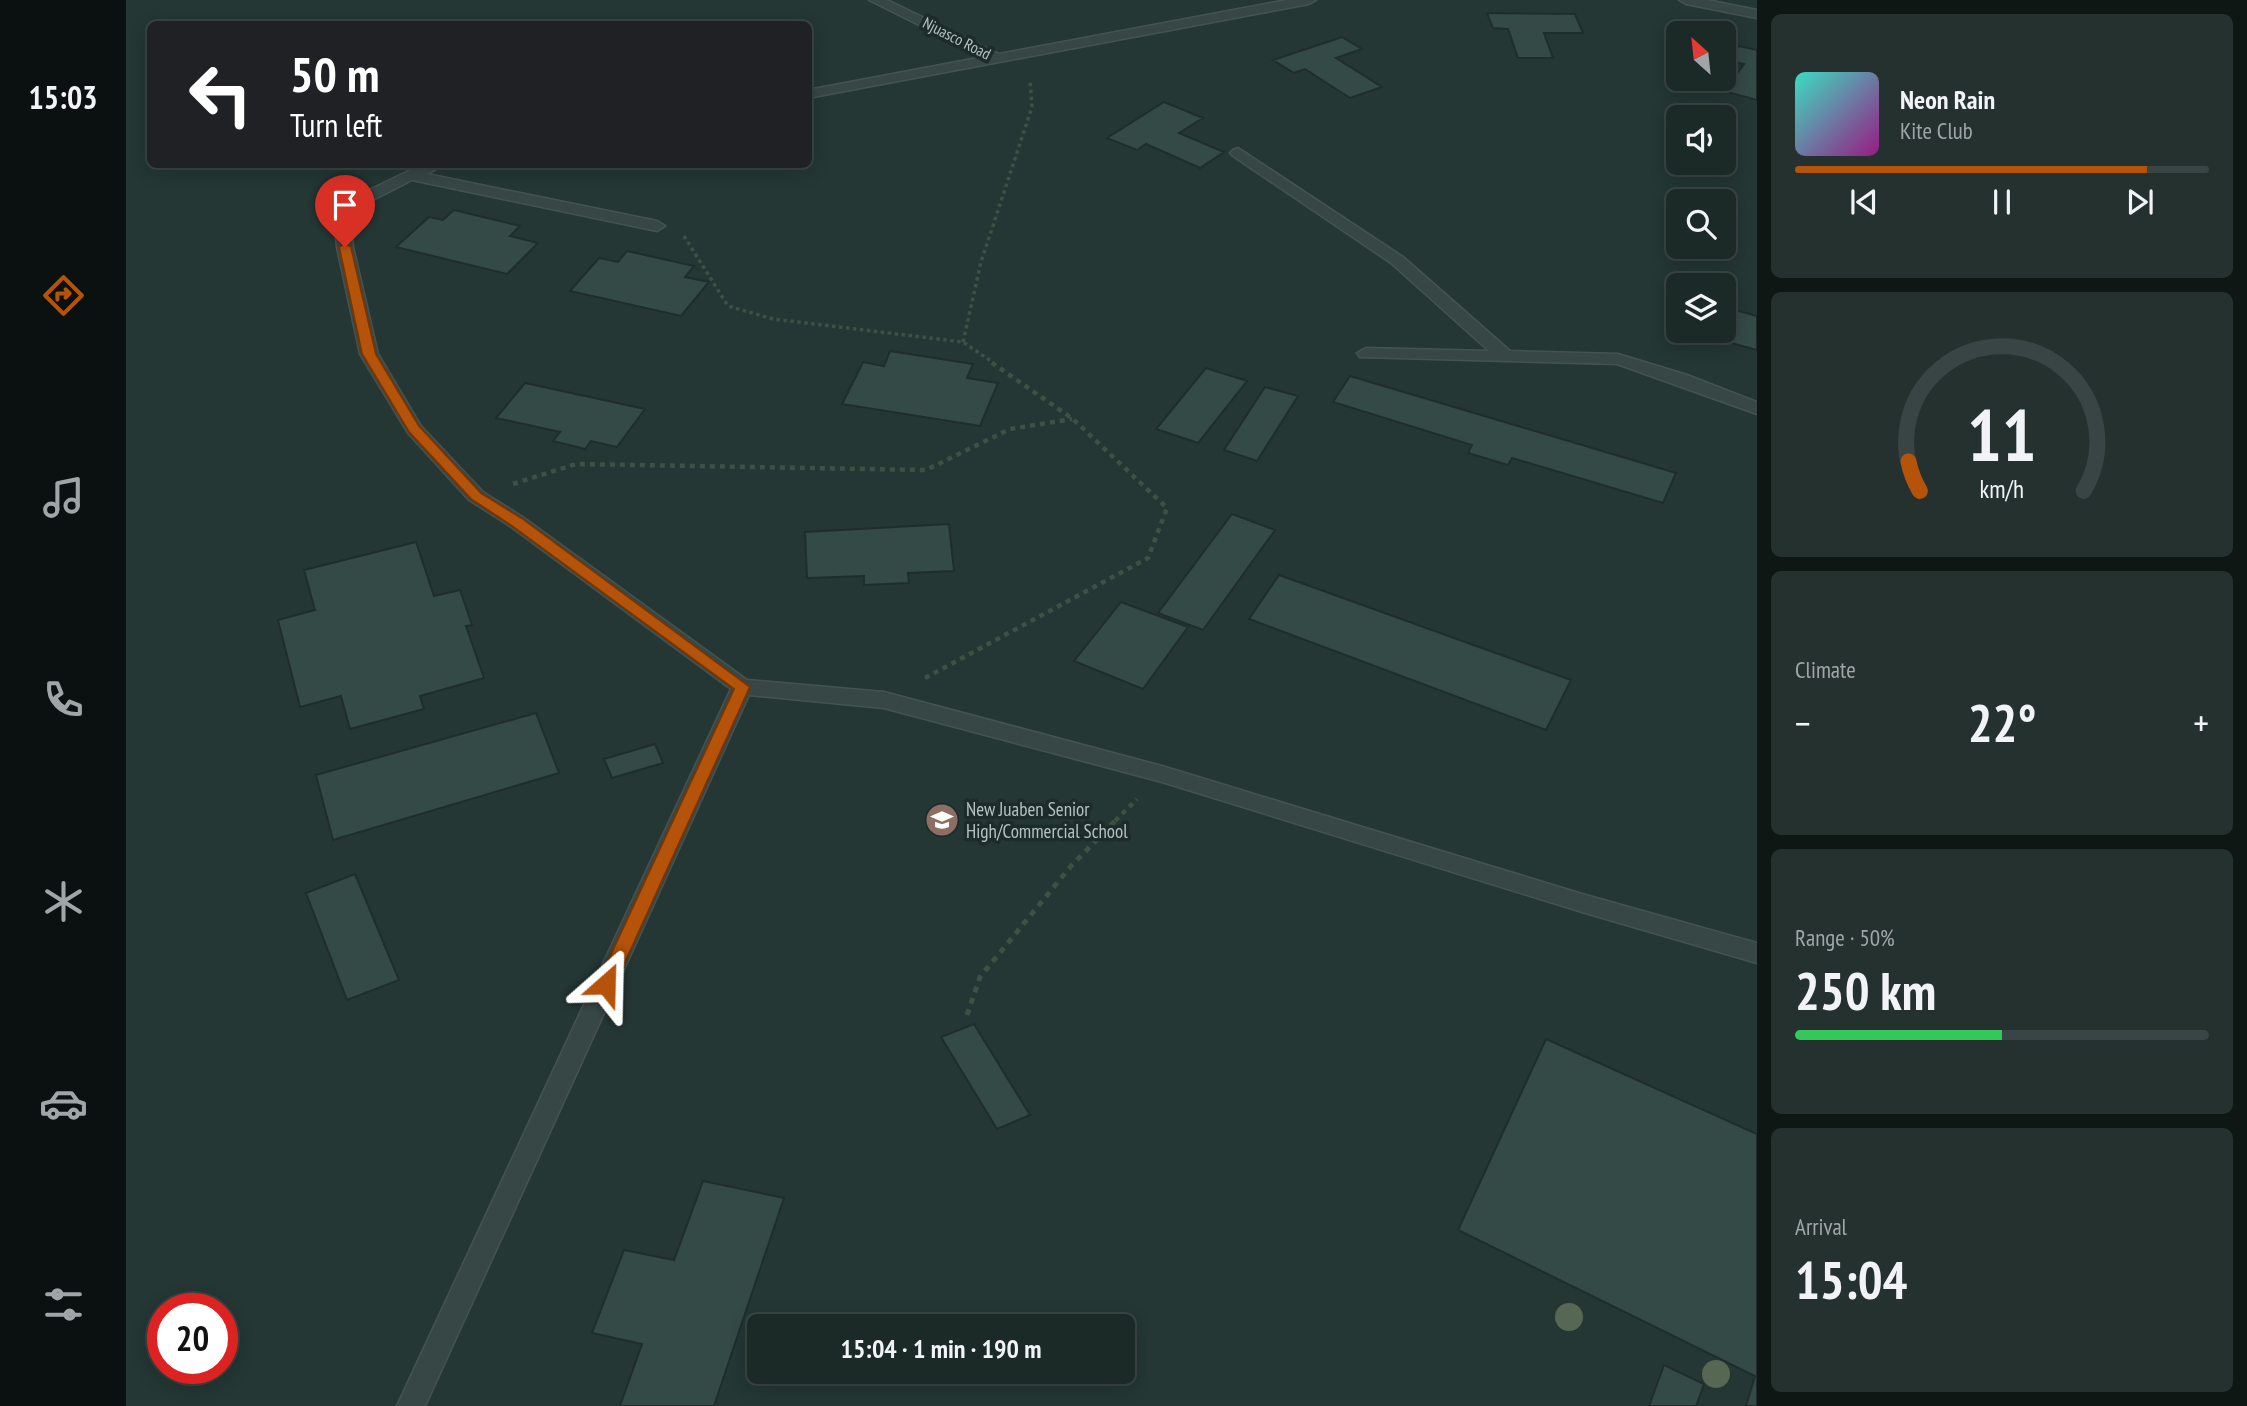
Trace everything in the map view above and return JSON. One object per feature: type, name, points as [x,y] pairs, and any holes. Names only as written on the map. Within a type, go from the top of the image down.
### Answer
[{"type":"lane","name":"Njuasco Road","points":[[876,0],[1004,58]]},
{"type":"lane","points":[[812,93],[1309,0]]},
{"type":"lane","points":[[1686,0],[1757,14]]},
{"type":"lane","points":[[1238,153],[1397,260],[1505,356]]},
{"type":"lane","points":[[428,168],[365,198],[343,224],[345,247],[369,354],[414,429],[476,496],[517,522],[742,687],[884,700],[1162,774],[1582,903],[1757,953]]},
{"type":"lane","points":[[409,175],[657,226]]},
{"type":"lane","points":[[1366,353],[1618,359],[1757,408]]},
{"type":"lane","points":[[411,1406],[742,687]]},
{"type":"path","points":[[963,342],[981,262],[1032,107],[1030,73],[1004,58]]},
{"type":"path","points":[[657,226],[684,236],[728,306],[773,320],[963,342],[1073,419],[1167,508],[1148,558],[884,700]]},
{"type":"path","points":[[476,496],[576,464],[926,470],[1010,429],[1073,419]]},
{"type":"path","points":[[967,1015],[980,977],[1071,866],[1162,774]]},
{"type":"building","points":[[1487,13],[1575,14],[1583,33],[1544,33],[1553,58],[1518,58],[1508,29],[1493,28]]},
{"type":"building","points":[[1342,37],[1362,49],[1336,58],[1382,87],[1350,98],[1305,69],[1294,73],[1273,60]]},
{"type":"building","points":[[1739,46],[1757,50],[1757,100],[1724,91],[1736,91],[1736,75],[1744,64],[1736,62],[1736,50]]},
{"type":"building","points":[[1164,102],[1203,118],[1179,133],[1224,152],[1200,168],[1146,144],[1137,150],[1107,138]]},
{"type":"building","points":[[454,210],[520,226],[510,236],[538,243],[507,274],[396,247],[429,217],[443,220]]},
{"type":"building","points":[[627,251],[694,266],[685,277],[709,282],[681,316],[570,291],[599,258],[618,262]]},
{"type":"building","points":[[1736,310],[1757,316],[1757,350],[1731,343],[1736,343]]},
{"type":"building","points":[[890,351],[973,364],[967,378],[998,383],[980,426],[842,404],[863,362],[884,366]]},
{"type":"building","points":[[1206,368],[1247,381],[1198,443],[1156,429]]},
{"type":"building","points":[[1350,376],[1676,473],[1663,503],[1512,458],[1508,465],[1468,453],[1472,445],[1333,402]]},
{"type":"building","points":[[525,383],[645,409],[617,447],[591,441],[585,449],[553,441],[560,432],[496,418]]},
{"type":"building","points":[[1265,387],[1298,396],[1257,461],[1224,450]]},
{"type":"building","points":[[1232,514],[1275,530],[1203,630],[1158,613]]},
{"type":"building","points":[[949,524],[954,571],[908,573],[909,583],[864,585],[864,576],[807,578],[805,532]]},
{"type":"building","points":[[416,542],[434,596],[460,590],[472,625],[466,626],[484,678],[420,696],[424,709],[350,729],[341,696],[300,707],[278,620],[315,610],[304,570]]},
{"type":"building","points":[[1279,575],[1571,680],[1546,730],[1249,619]]},
{"type":"building","points":[[1121,602],[1188,627],[1143,689],[1074,661]]},
{"type":"building","points":[[536,713],[559,773],[333,840],[316,775]]},
{"type":"building","points":[[655,744],[663,763],[612,778],[604,759]]},
{"type":"building","points":[[355,874],[399,980],[347,1000],[306,893]]},
{"type":"building","points":[[974,1024],[1030,1115],[997,1129],[941,1037]]},
{"type":"building","points":[[1546,1039],[1757,1134],[1757,1406],[1746,1406],[1755,1376],[1458,1230]]},
{"type":"building","points":[[703,1181],[784,1198],[714,1406],[620,1406],[642,1344],[592,1333],[624,1250],[674,1260]]},
{"type":"building","points":[[1664,1365],[1704,1384],[1696,1406],[1649,1406]]},
{"type":"place","name":"New Juaben Senior High/Commercial School","points":[[942,820]]},
{"type":"route","points":[[345,247],[369,354],[414,429],[476,496],[517,522],[742,687],[606,984]]}]
